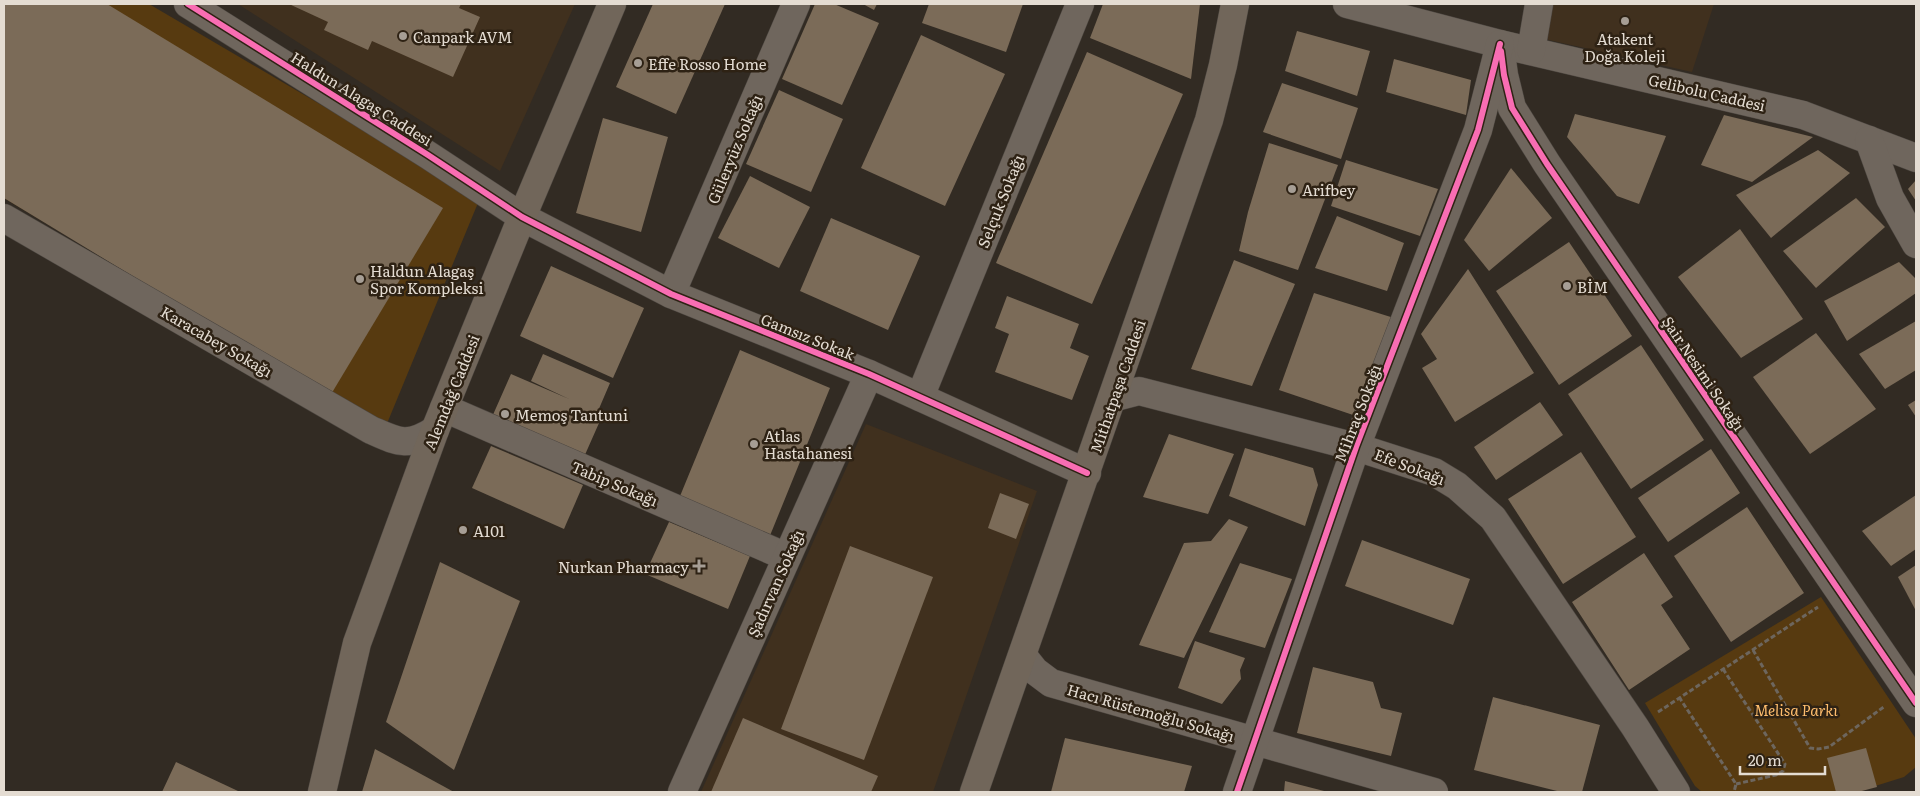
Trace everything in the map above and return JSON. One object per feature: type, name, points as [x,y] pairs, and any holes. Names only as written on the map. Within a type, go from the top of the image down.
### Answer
[{"type":"main road","name":"Alemdağ Caddesi","points":[[322,792],[356,643],[439,419],[612,4]]},
{"type":"main road","name":"Mithatpaşa Caddesi","points":[[974,792],[1209,120],[1223,65],[1235,4]]},
{"type":"street","name":"Haldun Alagaş Caddesi","points":[[188,4],[428,154],[522,217]]},
{"type":"street","name":"Güleryüz Sokağı","points":[[671,294],[796,4]]},
{"type":"street","name":"Selçuk Sokağı","points":[[920,397],[1080,4]]},
{"type":"street","name":"Gelibolu Caddesi","points":[[1347,4],[1500,44],[1803,114],[1916,158]]},
{"type":"street","points":[[1531,51],[1539,4]]},
{"type":"street","name":"Mihraç Sokağı","points":[[1237,792],[1356,447],[1478,130],[1500,44]]},
{"type":"street","name":"Şair Nesimi Sokağı","points":[[1500,44],[1504,75],[1512,108],[1547,164],[1912,696]]},
{"type":"street","points":[[1869,140],[1890,198],[1916,244]]},
{"type":"street","name":"Gamsız Sokak","points":[[522,217],[671,294],[869,374],[1087,473]]},
{"type":"street","name":"Karacabey Sokağı","points":[[4,218],[371,430],[396,441],[409,441],[421,439],[439,419]]},
{"type":"street","name":"Şadırvan Sokağı","points":[[682,792],[869,374]]},
{"type":"street","name":"Efe Sokağı","points":[[1112,398],[1139,391],[1356,447],[1434,472],[1457,486],[1494,518],[1676,792]]},
{"type":"street","name":"Tabip Sokağı","points":[[439,419],[787,557]]},
{"type":"street","name":"Hacı Rüstemoğlu Sokağı","points":[[1023,656],[1035,671],[1051,683],[1434,792]]},
{"type":"path","points":[[1634,727],[1840,593]]},
{"type":"path","points":[[1754,650],[1810,748],[1829,748],[1912,696]]},
{"type":"path","points":[[1723,669],[1785,764],[1783,772],[1776,775],[1736,784]]},
{"type":"path","points":[[1679,697],[1736,784],[1734,792]]},
{"type":"shaded area","name":"Canpark AVM","points":[[238,4],[575,4],[500,171]]},
{"type":"shaded area","name":"Atakent Doğa Koleji","points":[[1544,4],[1714,4],[1692,72],[1540,38]]},
{"type":"shaded area","points":[[866,424],[1037,491],[933,792],[701,792]]},
{"type":"green space","points":[[4,4],[149,4],[480,198],[386,426],[4,198]]},
{"type":"green space","name":"Melisa Parkı","points":[[1821,597],[1916,739],[1916,767],[1904,777],[1856,792],[1702,792],[1695,786],[1645,703]]},
{"type":"building","points":[[4,4],[107,4],[443,208],[330,396],[4,198]]},
{"type":"building","name":"Canpark AVM","points":[[289,4],[461,4],[459,8],[480,17],[453,77],[372,41],[368,50],[324,30],[328,22]]},
{"type":"building","points":[[653,4],[725,4],[676,114],[616,87]]},
{"type":"building","points":[[815,4],[834,4],[879,23],[842,105],[782,79]]},
{"type":"building","points":[[863,4],[877,4],[874,10]]},
{"type":"building","points":[[929,4],[1023,4],[1006,52],[922,23]]},
{"type":"building","points":[[1103,4],[1200,4],[1191,79],[1090,38]]},
{"type":"building","points":[[1297,31],[1370,51],[1357,96],[1285,71]]},
{"type":"building","points":[[921,35],[1005,74],[945,206],[861,168]]},
{"type":"building","points":[[1087,52],[1183,94],[1092,304],[996,263]]},
{"type":"building","points":[[1394,59],[1471,80],[1466,115],[1386,92]]},
{"type":"building","points":[[1282,83],[1358,108],[1341,159],[1263,132]]},
{"type":"building","points":[[779,90],[843,119],[811,192],[746,164]]},
{"type":"building","points":[[1575,114],[1666,136],[1639,204],[1617,196],[1567,137]]},
{"type":"building","points":[[1724,115],[1813,137],[1752,182],[1701,165]]},
{"type":"building","points":[[603,118],[668,137],[641,232],[576,213]]},
{"type":"building","name":"Arifbey","points":[[1269,143],[1338,165],[1298,270],[1239,251],[1248,212]]},
{"type":"building","points":[[1818,150],[1850,173],[1771,238],[1736,195]]},
{"type":"building","points":[[1346,160],[1438,189],[1420,236],[1331,206]]},
{"type":"building","points":[[1511,168],[1552,218],[1489,271],[1464,240]]},
{"type":"building","points":[[750,176],[810,207],[779,268],[718,238]]},
{"type":"building","points":[[1916,180],[1916,201],[1908,189]]},
{"type":"building","points":[[1856,198],[1885,227],[1816,288],[1783,251]]},
{"type":"building","points":[[1337,216],[1404,243],[1387,291],[1315,268]]},
{"type":"building","points":[[831,218],[920,256],[888,330],[800,291]]},
{"type":"building","points":[[1740,229],[1803,319],[1741,358],[1678,277]]},
{"type":"building","points":[[1569,242],[1632,336],[1559,385],[1496,291]]},
{"type":"building","points":[[1234,260],[1295,284],[1252,386],[1191,369]]},
{"type":"building","points":[[1899,262],[1916,279],[1916,293],[1847,341],[1824,301]]},
{"type":"building","points":[[551,266],[644,308],[613,378],[520,336]]},
{"type":"building","points":[[1468,269],[1534,373],[1455,422],[1422,368],[1437,359],[1421,334]]},
{"type":"building","points":[[1314,293],[1394,318],[1359,417],[1279,390]]},
{"type":"building","points":[[1007,296],[1079,324],[1070,348],[1089,356],[1072,400],[995,372],[1009,334],[995,328]]},
{"type":"building","points":[[1916,321],[1916,370],[1885,389],[1859,354]]},
{"type":"building","points":[[1816,333],[1876,409],[1810,454],[1753,377]]},
{"type":"building","points":[[1641,345],[1704,440],[1631,489],[1568,394]]},
{"type":"building","name":"Atlas Hastahanesi","points":[[740,350],[830,388],[769,538],[678,501]]},
{"type":"building","points":[[543,354],[610,383],[598,411],[603,414],[584,457],[492,417],[511,374],[569,399],[531,381]]},
{"type":"building","points":[[1916,400],[1916,417],[1908,405]]},
{"type":"building","points":[[1540,402],[1563,435],[1496,480],[1474,447]]},
{"type":"building","points":[[1169,434],[1234,454],[1208,514],[1143,497]]},
{"type":"building","points":[[491,446],[583,485],[564,529],[472,488]]},
{"type":"building","points":[[1245,448],[1313,468],[1318,485],[1305,526],[1229,496]]},
{"type":"building","points":[[1711,449],[1740,493],[1668,542],[1638,498]]},
{"type":"building","points":[[1581,452],[1636,537],[1563,584],[1508,499]]},
{"type":"building","points":[[1000,493],[1029,504],[1016,539],[988,528]]},
{"type":"building","points":[[1916,495],[1916,549],[1891,566],[1862,531]]},
{"type":"building","points":[[1747,507],[1804,593],[1731,642],[1674,556]]},
{"type":"building","points":[[1229,519],[1248,527],[1184,658],[1139,645],[1184,543],[1211,541]]},
{"type":"building","points":[[669,522],[750,556],[728,609],[645,574]]},
{"type":"building","points":[[1362,540],[1470,579],[1453,625],[1345,586]]},
{"type":"building","points":[[850,546],[933,577],[864,760],[781,729]]},
{"type":"building","points":[[1644,553],[1673,597],[1661,605],[1690,649],[1629,690],[1572,602]]},
{"type":"building","points":[[440,562],[520,601],[454,770],[386,722]]},
{"type":"building","points":[[1240,563],[1292,579],[1265,648],[1209,632]]},
{"type":"building","points":[[1916,565],[1916,611],[1898,577]]},
{"type":"building","points":[[1195,641],[1245,658],[1240,670],[1241,679],[1222,704],[1178,688]]},
{"type":"building","points":[[1313,667],[1373,682],[1381,708],[1402,713],[1391,756],[1297,733]]},
{"type":"building","points":[[1493,697],[1600,725],[1582,792],[1561,792],[1474,770]]},
{"type":"building","points":[[743,718],[878,776],[871,792],[711,792]]},
{"type":"building","points":[[1065,738],[1192,766],[1184,792],[1051,792]]},
{"type":"building","points":[[1866,748],[1877,787],[1858,792],[1836,792],[1827,758]]},
{"type":"building","points":[[375,749],[454,792],[362,792]]},
{"type":"building","points":[[176,762],[238,791],[162,792]]},
{"type":"building","points":[[1285,781],[1328,792],[1284,792]]},
{"type":"cycle path","points":[[188,4],[428,155],[522,217],[671,294],[869,374],[1087,473]]},
{"type":"cycle path","points":[[1237,792],[1356,447],[1478,130],[1500,44]]},
{"type":"cycle path","points":[[1501,51],[1504,75],[1512,108],[1547,164],[1916,703]]},
{"type":"place","name":"Atakent Doğa Koleji","points":[[1625,21]]},
{"type":"place","name":"Canpark AVM","points":[[403,36]]},
{"type":"place","name":"Effe Rosso Home","points":[[638,63]]},
{"type":"place","name":"Arifbey","points":[[1292,189]]},
{"type":"place","name":"Haldun Alagaş Spor Kompleksi","points":[[360,279]]},
{"type":"place","name":"BİM","points":[[1567,286]]},
{"type":"place","name":"Memoş Tantuni","points":[[505,414]]},
{"type":"place","name":"Atlas Hastahanesi","points":[[754,444]]},
{"type":"place","name":"A101","points":[[463,530]]},
{"type":"place","name":"Nurkan Pharmacy","points":[[699,566]]}]
